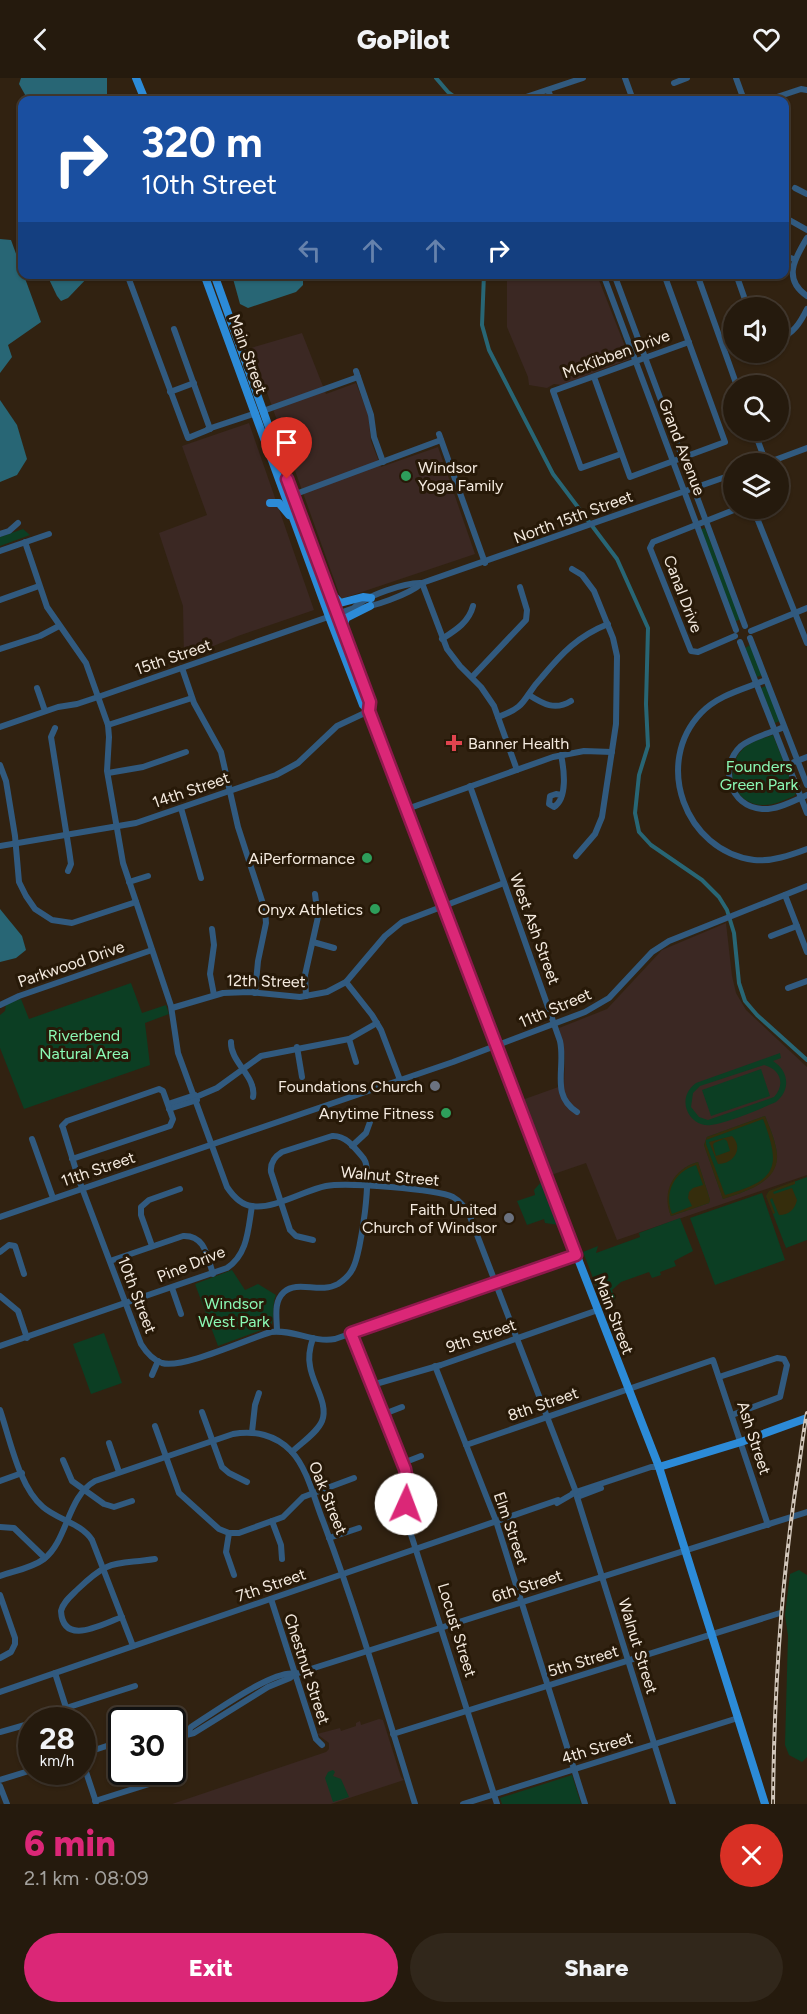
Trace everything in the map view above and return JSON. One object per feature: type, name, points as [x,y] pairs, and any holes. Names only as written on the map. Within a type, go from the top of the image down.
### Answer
[{"type":"main road","points":[[136,78],[143,96]]},
{"type":"main road","name":"Main Street","points":[[206,279],[237,362],[259,412]]},
{"type":"main road","name":"Main Street","points":[[216,279],[274,463],[289,495]]},
{"type":"main road","points":[[259,412],[276,447],[289,495],[305,539]]},
{"type":"main road","points":[[270,503],[279,503],[285,508],[295,533],[305,539]]},
{"type":"main road","name":"Main Street","points":[[305,539],[320,567],[332,615],[370,702],[369,711]]},
{"type":"main road","name":"Main Street","points":[[305,539],[363,705],[369,711],[659,1467],[765,1803]]},
{"type":"main road","points":[[320,567],[338,603],[363,597],[371,602],[350,615],[344,622],[354,661]]},
{"type":"main road","points":[[768,1433],[807,1418]]},
{"type":"main road","points":[[768,1433],[807,1423]]},
{"type":"main road","name":"7th Street","points":[[659,1467],[768,1433]]},
{"type":"street","points":[[529,96],[583,78]]},
{"type":"street","points":[[625,78],[632,96]]},
{"type":"street","points":[[674,83],[687,78]]},
{"type":"street","points":[[736,78],[743,96]]},
{"type":"street","points":[[780,96],[801,89],[807,90]]},
{"type":"street","points":[[548,90],[550,96]]},
{"type":"street","points":[[795,188],[807,194]]},
{"type":"street","points":[[789,220],[807,230]]},
{"type":"street","points":[[807,238],[794,259],[792,273],[797,290],[807,296]]},
{"type":"street","points":[[789,258],[794,259]]},
{"type":"street","points":[[129,279],[187,437],[357,374],[371,415],[374,437],[383,462]]},
{"type":"street","name":"Grand Avenue","points":[[605,279],[740,642]]},
{"type":"street","name":"Grand Avenue","points":[[616,279],[807,785]]},
{"type":"street","points":[[594,377],[630,477],[725,442],[666,279]]},
{"type":"street","points":[[699,279],[733,375]]},
{"type":"street","points":[[738,279],[744,297]]},
{"type":"street","points":[[789,335],[798,326],[807,309]]},
{"type":"street","points":[[174,329],[210,429]]},
{"type":"street","name":"McKibben Drive","points":[[621,454],[581,468],[553,391],[689,342]]},
{"type":"street","points":[[170,392],[194,383]]},
{"type":"street","points":[[289,495],[383,462],[440,437],[484,563]]},
{"type":"street","points":[[789,454],[807,448]]},
{"type":"street","name":"North 15th Street","points":[[399,591],[415,589],[422,584],[723,478]]},
{"type":"street","points":[[697,525],[723,514]]},
{"type":"street","points":[[757,519],[807,643]]},
{"type":"street","points":[[0,534],[9,531],[18,523]]},
{"type":"street","name":"Canal Drive","points":[[697,525],[653,542],[650,550],[693,652],[698,652],[735,633]]},
{"type":"street","points":[[0,550],[49,534]]},
{"type":"street","points":[[24,542],[47,607],[86,663],[108,725],[110,737],[108,773],[123,862],[172,1008],[178,1053],[227,1187],[237,1199],[252,1206]]},
{"type":"street","points":[[572,569],[582,575],[593,588],[608,624],[617,656],[616,724],[600,822],[592,838],[576,856]]},
{"type":"street","points":[[422,584],[442,639],[455,660],[487,695],[498,717],[517,770]]},
{"type":"street","points":[[0,600],[39,586]]},
{"type":"street","points":[[472,677],[526,620],[527,610],[520,587]]},
{"type":"street","name":"15th Street","points":[[0,727],[45,711],[98,697],[354,608],[359,603],[371,602],[399,591]]},
{"type":"street","points":[[442,639],[465,622],[473,606]]},
{"type":"street","points":[[749,632],[807,608]]},
{"type":"street","points":[[498,717],[516,710],[542,677],[576,641],[585,634],[608,624]]},
{"type":"street","points":[[0,649],[40,636],[59,626]]},
{"type":"street","points":[[735,633],[740,626],[749,632]]},
{"type":"street","points":[[749,632],[746,642],[740,642],[788,764],[804,797],[807,813]]},
{"type":"street","points":[[182,668],[192,698],[218,745],[238,828],[266,913],[255,993]]},
{"type":"street","points":[[766,680],[720,698],[701,713],[686,735],[678,757],[677,775],[683,804],[695,825],[709,842],[730,853],[754,860],[779,858],[807,849]]},
{"type":"street","points":[[37,688],[45,711]]},
{"type":"street","points":[[529,695],[554,707],[563,706],[571,701]]},
{"type":"street","points":[[108,725],[192,698]]},
{"type":"street","name":"14th Street","points":[[0,846],[136,823],[229,791],[289,769],[304,758],[337,726],[369,711]]},
{"type":"street","points":[[784,727],[749,741],[738,749],[729,766],[730,785],[741,801],[756,808],[775,807],[804,797]]},
{"type":"street","points":[[56,728],[51,737],[71,864],[68,871]]},
{"type":"street","points":[[407,809],[561,755],[584,751],[612,752]]},
{"type":"street","points":[[108,773],[143,767],[186,752]]},
{"type":"street","points":[[561,755],[564,771],[561,795]]},
{"type":"street","points":[[788,764],[807,757]]},
{"type":"street","points":[[0,765],[6,781],[21,887],[35,909],[48,918],[63,923],[78,922],[136,902]]},
{"type":"street","name":"West Ash Street","points":[[470,786],[555,1024],[562,1054],[561,1092],[568,1107],[577,1112]]},
{"type":"street","points":[[181,808],[201,878]]},
{"type":"street","points":[[129,882],[147,876]]},
{"type":"street","name":"12th Street","points":[[172,1008],[214,995],[234,992],[306,996],[327,992],[346,982],[391,930],[405,921],[504,883]]},
{"type":"street","name":"11th Street","points":[[0,1217],[496,1047],[555,1024],[594,1008],[609,998],[652,952],[664,943],[807,886]]},
{"type":"street","points":[[306,996],[305,975],[318,917],[315,894]]},
{"type":"street","points":[[785,895],[807,952]]},
{"type":"street","points":[[771,936],[797,926]]},
{"type":"street","points":[[212,928],[214,945],[210,974],[214,995]]},
{"type":"street","points":[[313,942],[334,948]]},
{"type":"street","name":"Parkwood Drive","points":[[0,1005],[19,996],[152,950]]},
{"type":"street","points":[[788,988],[807,981]]},
{"type":"street","points":[[346,982],[377,1023],[388,1044],[400,1080]]},
{"type":"street","points":[[72,1159],[174,1124],[169,1106],[217,1088],[261,1056],[297,1047],[349,1039],[377,1023]]},
{"type":"street","points":[[349,1039],[356,1062]]},
{"type":"street","points":[[231,1042],[232,1053],[253,1087],[252,1097]]},
{"type":"street","points":[[297,1047],[302,1077]]},
{"type":"street","name":"10th Street","points":[[158,1361],[144,1347],[82,1189],[60,1123],[163,1088],[169,1106]]},
{"type":"street","points":[[352,1146],[366,1133],[370,1122]]},
{"type":"street","points":[[277,1331],[277,1303],[284,1292],[294,1287],[317,1289],[332,1287],[346,1278],[354,1267],[368,1166],[344,1138],[334,1135],[279,1154],[273,1160],[270,1168],[292,1233],[313,1239]]},
{"type":"street","points":[[32,1139],[53,1198]]},
{"type":"street","name":"Walnut Street","points":[[252,1206],[263,1206],[329,1185],[367,1186],[435,1192],[458,1200],[469,1214],[577,1494],[674,1804]]},
{"type":"street","points":[[152,1246],[139,1205],[180,1190]]},
{"type":"street","name":"Pine Drive","points":[[0,1346],[213,1274],[234,1264],[242,1252],[252,1206]]},
{"type":"street","points":[[110,1261],[183,1236],[194,1237],[204,1246],[213,1274]]},
{"type":"street","points":[[0,1252],[9,1245],[15,1246],[24,1274]]},
{"type":"street","points":[[152,1375],[158,1361],[169,1364],[181,1363],[277,1331],[329,1340],[576,1255]]},
{"type":"street","points":[[172,1288],[181,1314]]},
{"type":"street","points":[[0,1296],[16,1308],[27,1338]]},
{"type":"street","name":"9th Street","points":[[372,1385],[435,1366],[598,1310]]},
{"type":"street","name":"Locust Street","points":[[351,1333],[403,1463],[407,1480],[406,1516],[497,1804]]},
{"type":"street","points":[[292,1452],[314,1432],[323,1418],[323,1406],[310,1367],[312,1338]]},
{"type":"street","points":[[719,1377],[777,1358],[784,1359],[788,1365],[782,1394],[777,1399],[732,1415]]},
{"type":"street","name":"8th Street","points":[[466,1444],[713,1360]]},
{"type":"street","name":"Ash Street","points":[[713,1360],[768,1525]]},
{"type":"street","name":"Elm Street","points":[[435,1366],[496,1521],[585,1804]]},
{"type":"street","points":[[0,1576],[33,1565],[51,1552],[84,1490],[95,1481],[233,1434],[252,1432],[255,1405],[259,1394]]},
{"type":"street","points":[[384,1414],[402,1407]]},
{"type":"street","points":[[0,1410],[3,1426],[27,1486],[38,1503],[90,1536],[133,1646]]},
{"type":"street","points":[[202,1412],[222,1467],[247,1482]]},
{"type":"street","points":[[155,1426],[181,1495],[219,1529],[229,1533],[239,1533],[272,1521],[285,1515],[299,1500],[354,1478]]},
{"type":"street","name":"Oak Street","points":[[252,1432],[277,1440],[292,1452],[301,1465],[342,1574],[415,1804]]},
{"type":"street","points":[[109,1443],[119,1472]]},
{"type":"street","points":[[403,1463],[421,1456]]},
{"type":"street","points":[[63,1460],[69,1476],[84,1490],[108,1506],[118,1506],[132,1501]]},
{"type":"street","name":"7th Street","points":[[0,1692],[553,1503],[651,1467],[659,1467]]},
{"type":"street","name":"7th Street","points":[[577,1494],[659,1467]]},
{"type":"street","points":[[0,1481],[22,1473]]},
{"type":"street","name":"6th Street","points":[[295,1674],[289,1672],[265,1681],[191,1727],[186,1735],[194,1733],[256,1694],[295,1674],[807,1512]]},
{"type":"street","points":[[272,1521],[281,1545],[282,1559]]},
{"type":"street","points":[[0,1527],[14,1528],[45,1558]]},
{"type":"street","points":[[329,1538],[358,1528]]},
{"type":"street","points":[[229,1533],[226,1552],[234,1575]]},
{"type":"street","points":[[122,1617],[81,1632],[69,1629],[61,1618],[61,1611],[66,1601],[103,1568],[116,1562],[155,1559]]},
{"type":"street","points":[[0,1595],[15,1641],[11,1652],[0,1658]]},
{"type":"street","name":"Chestnut Street","points":[[270,1599],[316,1739],[322,1745]]},
{"type":"street","name":"5th Street","points":[[393,1734],[780,1613]]},
{"type":"street","points":[[55,1673],[66,1707]]},
{"type":"street","points":[[69,1707],[135,1686]]},
{"type":"street","name":"4th Street","points":[[464,1804],[738,1718]]},
{"type":"street","points":[[0,1732],[18,1726]]},
{"type":"street","points":[[0,1780],[18,1774]]},
{"type":"street","points":[[90,1785],[96,1803],[149,1785]]},
{"type":"street","points":[[0,1786],[7,1804]]},
{"type":"street","points":[[755,1804],[765,1803]]},
{"type":"shaded area","points":[[507,279],[599,279],[630,359],[562,385],[554,384],[547,388],[529,385],[528,377],[507,327]]},
{"type":"shaded area","points":[[302,333],[326,394],[356,383],[368,414],[371,441],[381,467],[438,447],[475,554],[341,599],[251,348]]},
{"type":"shaded area","points":[[249,423],[314,610],[238,636],[184,658],[183,606],[159,533],[207,515],[182,446]]},
{"type":"shaded area","points":[[726,923],[736,993],[746,1010],[807,1067],[807,1175],[617,1240],[586,1163],[551,1175],[522,1100],[564,1085],[565,1057],[559,1028],[607,1009],[662,950]]},
{"type":"shaded area","points":[[379,1719],[383,1720],[401,1777],[404,1780],[331,1804],[172,1804],[326,1752],[329,1749],[329,1743],[317,1734],[340,1728],[341,1731],[356,1726],[356,1723],[360,1721],[361,1725]]},
{"type":"green space","points":[[705,528],[740,619],[735,622],[699,530]]},
{"type":"green space","points":[[23,529],[30,535],[0,546],[0,537]]},
{"type":"green space","points":[[750,645],[762,675],[757,677],[745,648]]},
{"type":"green space","points":[[766,686],[780,721],[775,723],[761,688]]},
{"type":"green space","name":"Founders Green Park","points":[[773,735],[796,793],[774,804],[752,803],[738,792],[734,784],[733,766],[743,749],[757,740]]},
{"type":"green space","name":"Riverbend Natural Area","points":[[131,983],[142,1013],[166,1005],[169,1014],[145,1023],[150,1065],[24,1109],[0,1048],[0,1015],[5,1011],[6,1004],[21,999],[29,1019]]},
{"type":"green space","points":[[780,1053],[781,1058],[773,1061],[785,1075],[786,1086],[776,1102],[730,1120],[705,1125],[693,1119],[686,1107],[687,1094],[696,1083]],"holes":[[[764,1065],[770,1067],[780,1078],[780,1087],[774,1097],[708,1120],[699,1117],[691,1107],[693,1093],[700,1086]]]},
{"type":"green space","points":[[761,1069],[770,1096],[711,1116],[702,1090]]},
{"type":"green space","points":[[765,1116],[776,1148],[777,1159],[774,1169],[761,1183],[723,1199],[704,1145],[707,1137]]},
{"type":"green space","points":[[698,1162],[709,1203],[671,1216],[668,1198],[672,1183],[682,1170]]},
{"type":"green space","points":[[807,1177],[807,1240],[786,1248],[766,1196],[769,1191]]},
{"type":"green space","points":[[542,1181],[559,1225],[545,1223],[544,1219],[527,1225],[517,1201],[535,1195],[534,1190]]},
{"type":"green space","points":[[762,1193],[785,1260],[715,1285],[690,1218]]},
{"type":"green space","points":[[680,1218],[693,1251],[674,1261],[676,1266],[660,1272],[661,1275],[652,1278],[649,1272],[621,1282],[612,1290],[616,1299],[608,1302],[611,1309],[605,1309],[583,1252],[598,1246],[596,1253],[640,1237],[639,1233]]},
{"type":"green space","name":"Windsor West Park","points":[[232,1270],[245,1290],[258,1284],[276,1295],[273,1320],[270,1327],[218,1346],[195,1284]]},
{"type":"green space","points":[[104,1333],[122,1383],[91,1394],[73,1344]]},
{"type":"green space","points":[[799,1570],[807,1575],[807,1757],[802,1762],[789,1755],[785,1745],[788,1636],[785,1615],[790,1574]]},
{"type":"green space","points":[[333,1770],[335,1772],[333,1776],[341,1779],[349,1797],[333,1802],[325,1778],[328,1772]]},
{"type":"green space","points":[[572,1775],[581,1804],[502,1804],[500,1798]]},
{"type":"sand","points":[[765,1116],[776,1148],[777,1159],[774,1169],[762,1183],[723,1199],[704,1145],[707,1137]],"holes":[[[763,1119],[769,1136],[773,1161],[770,1170],[755,1184],[725,1195],[706,1140]]]},
{"type":"sand","points":[[732,1136],[737,1145],[736,1154],[729,1161],[718,1164],[709,1142]],"holes":[[[724,1139],[730,1151],[716,1156],[714,1143]]]},
{"type":"sand","points":[[698,1162],[709,1203],[671,1216],[667,1198],[671,1183],[689,1165]],"holes":[[[696,1165],[703,1185],[689,1192],[688,1198],[692,1206],[672,1214],[670,1191],[682,1173]]]},
{"type":"sand","points":[[795,1181],[795,1184],[773,1192],[774,1194],[792,1188],[797,1200],[793,1209],[789,1213],[779,1215],[772,1198],[770,1200],[775,1213],[773,1214],[766,1196],[769,1191]]},
{"type":"water","points":[[21,78],[107,78],[107,96],[26,96],[19,84]]},
{"type":"water","points":[[0,239],[11,240],[18,259],[18,279],[25,279],[41,322],[8,345],[12,357],[0,373]]},
{"type":"water","points":[[49,279],[86,279],[68,298],[61,301]]},
{"type":"water","points":[[233,279],[303,279],[303,285],[296,292],[248,308],[240,304]]},
{"type":"water","points":[[0,400],[17,425],[27,459],[17,475],[0,482]]},
{"type":"water","points":[[0,909],[22,936],[26,950],[16,958],[0,962]]},
{"type":"waterway","points":[[436,78],[454,96]]},
{"type":"waterway","points":[[484,279],[482,325],[489,350],[553,474],[617,559],[648,628],[646,704],[648,746],[639,775],[635,813],[639,832],[651,845],[702,880],[719,897],[727,910],[734,933],[739,983],[745,1001],[757,1015],[807,1060]]},
{"type":"railway","points":[[773,1804],[775,1720],[783,1596],[792,1513],[807,1413]]},
{"type":"place","name":"Windsor Yoga Family","points":[[406,476]]},
{"type":"place","name":"Banner Health","points":[[454,743]]},
{"type":"place","name":"AiPerformance","points":[[367,858]]},
{"type":"place","name":"Onyx Athletics","points":[[375,909]]},
{"type":"place","name":"Foundations Church","points":[[435,1086]]},
{"type":"place","name":"Anytime Fitness","points":[[446,1113]]},
{"type":"place","name":"Faith United Church of Windsor","points":[[509,1218]]},
{"type":"route","points":[[287,479],[370,702],[369,711],[576,1255],[351,1333],[407,1474],[406,1504]]}]
